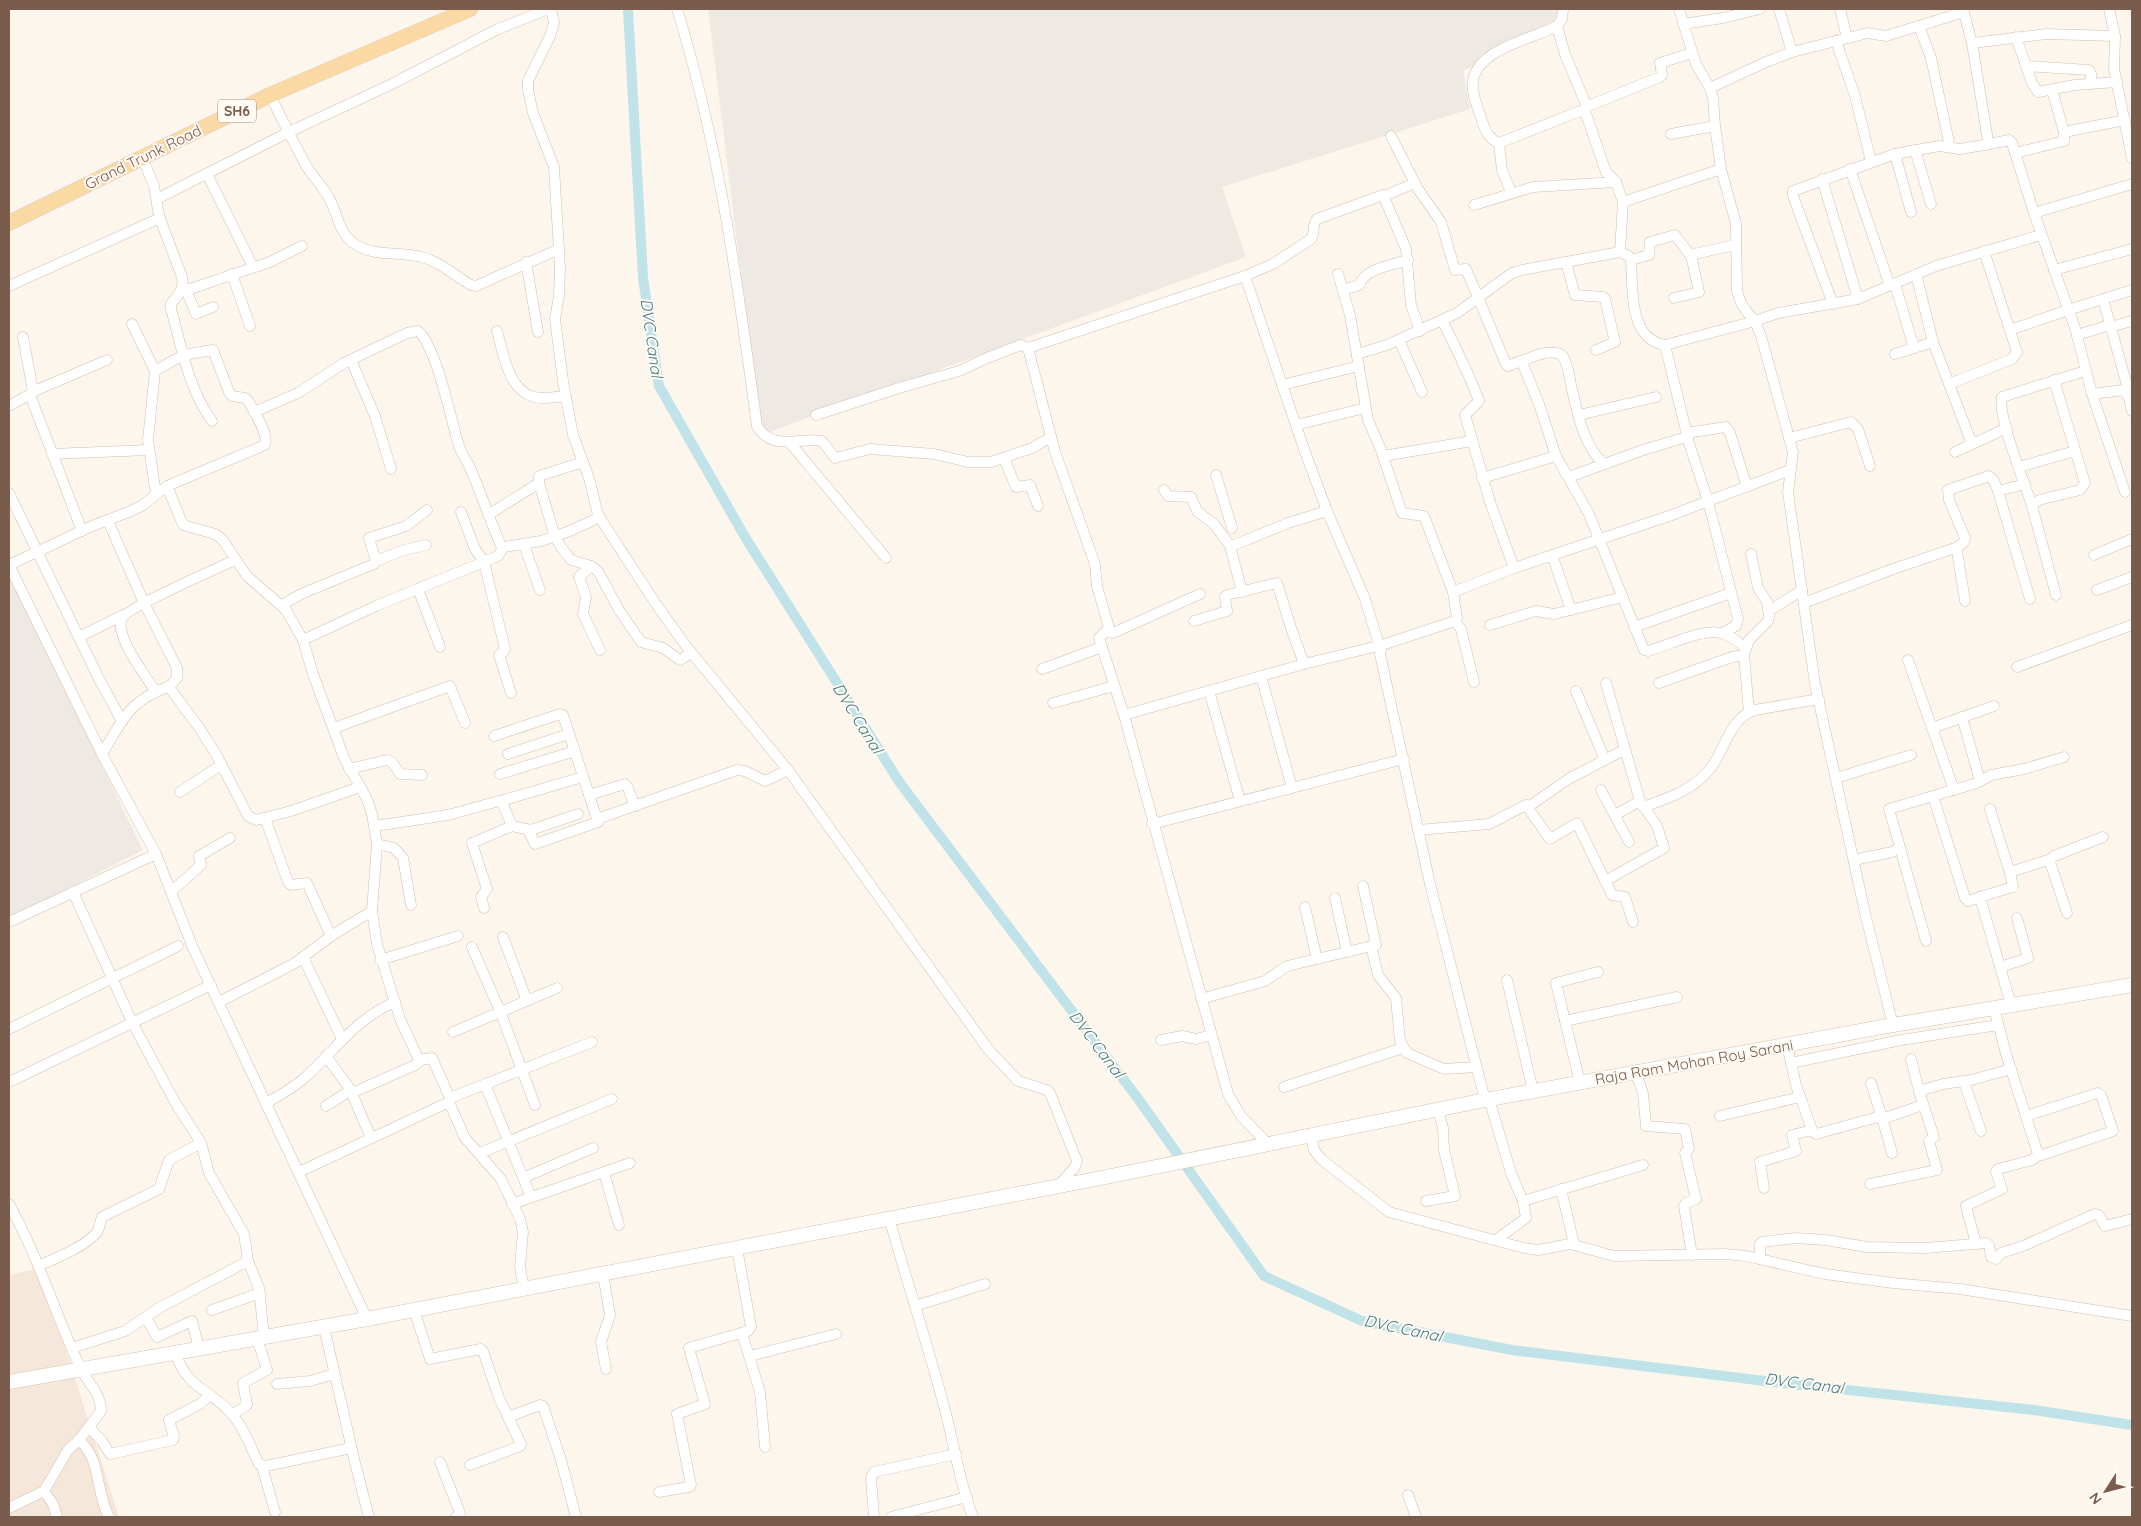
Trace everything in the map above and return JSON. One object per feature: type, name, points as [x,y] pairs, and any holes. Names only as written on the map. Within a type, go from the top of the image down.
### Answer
[{"type":"main road","name":"Grand Trunk Road","points":[[9,223],[270,95],[470,9]]},
{"type":"street","points":[[157,199],[289,132],[392,84],[496,30],[549,9],[554,24],[528,81],[528,90],[533,113],[554,168],[559,249],[559,286],[555,319],[566,396],[573,435],[600,517],[656,604],[691,653],[788,770],[993,1055],[1018,1081],[1047,1090],[1050,1093],[1077,1162],[1075,1167],[1058,1186]]},
{"type":"street","points":[[677,9],[694,65],[720,181],[733,256],[757,426],[761,432],[772,438],[790,443],[822,441],[835,458],[870,449],[934,454],[968,462],[991,462],[1032,448],[1051,437]]},
{"type":"street","points":[[1499,142],[1489,136],[1484,128],[1473,93],[1472,83],[1475,75],[1482,65],[1501,50],[1557,26],[1562,19],[1563,9]]},
{"type":"street","points":[[1679,9],[1692,53],[1710,88],[1713,98],[1721,169],[1734,210],[1736,224],[1737,290],[1746,312],[1756,321],[1793,452],[1788,492],[1819,699],[1854,860],[1893,1025]]},
{"type":"street","points":[[1683,24],[1760,9]]},
{"type":"street","points":[[1779,9],[1792,52]]},
{"type":"street","points":[[1840,9],[1847,38]]},
{"type":"street","points":[[2109,9],[2115,36],[2114,61],[2117,82],[2132,158]]},
{"type":"street","points":[[1710,88],[1792,52],[1868,33],[1886,36],[1964,11],[1972,43],[1980,101],[1990,144]]},
{"type":"street","points":[[1557,26],[1606,172],[1616,182],[1623,202],[1620,252]]},
{"type":"street","points":[[1920,26],[1931,58],[1950,147]]},
{"type":"street","points":[[1972,43],[2047,34],[2115,36]]},
{"type":"street","points":[[2016,37],[2035,89],[2042,92],[2117,82]]},
{"type":"street","points":[[1836,41],[1855,96],[1871,161]]},
{"type":"street","points":[[1499,142],[1585,109],[1660,77],[1662,75],[1660,63],[1692,53]]},
{"type":"street","points":[[2026,66],[2089,70],[2091,84]]},
{"type":"street","points":[[2015,153],[2060,143],[2065,138],[2052,90]]},
{"type":"street","points":[[270,95],[308,168],[329,198],[342,231],[348,240],[359,246],[371,252],[421,257],[476,286],[526,262],[559,249]]},
{"type":"street","points":[[2064,132],[2125,120]]},
{"type":"street","points":[[1671,134],[1715,126]]},
{"type":"street","points":[[1391,136],[1415,183],[1441,222],[1455,270],[1466,269],[1506,364],[1508,366],[1546,353],[1554,352],[1562,355],[1566,363],[1588,442],[1604,464]]},
{"type":"street","points":[[1833,304],[1792,196],[1793,191],[1850,168],[1895,154],[1939,146],[1960,149],[2009,140],[2012,143],[2034,213],[2077,335],[2092,394],[2125,492]]},
{"type":"street","points":[[1499,142],[1502,170],[1512,192]]},
{"type":"street","points":[[1915,150],[1932,204]]},
{"type":"street","points":[[1895,154],[1911,212]]},
{"type":"street","points":[[142,157],[154,186],[160,218],[182,277],[183,289],[187,292],[196,314],[213,307]]},
{"type":"street","points":[[1850,168],[1914,348]]},
{"type":"street","points":[[1623,202],[1721,169]]},
{"type":"street","points":[[207,174],[253,267]]},
{"type":"street","points":[[1822,179],[1858,299]]},
{"type":"street","points":[[1474,205],[1512,192],[1542,186],[1616,182]]},
{"type":"street","points":[[816,415],[959,371],[1021,345],[1028,348],[1245,276],[1273,264],[1311,239],[1317,219],[1382,195],[1384,196],[1415,183]]},
{"type":"street","points":[[2034,213],[2132,184]]},
{"type":"street","points":[[1384,196],[1406,249],[1412,305],[1420,331]]},
{"type":"street","points":[[9,286],[160,218]]},
{"type":"street","points":[[1631,260],[1649,256],[1650,242],[1675,235],[1688,254],[1692,255],[1735,245]]},
{"type":"street","points":[[1357,354],[1399,340],[1442,320],[1479,298],[1512,273],[1620,252],[1629,256],[1631,260],[1634,312],[1638,323],[1652,340],[1665,345],[1756,321],[1778,312],[1858,299],[1916,274],[1984,251],[2042,236]]},
{"type":"street","points":[[183,289],[190,289],[253,267],[302,246]]},
{"type":"street","points":[[2054,270],[2132,249]]},
{"type":"street","points":[[1949,384],[2012,359],[2017,352],[1984,251]]},
{"type":"street","points":[[1674,298],[1700,291],[1692,255]]},
{"type":"street","points":[[1343,290],[1359,285],[1360,280],[1368,273],[1408,260]]},
{"type":"street","points":[[526,262],[538,332]]},
{"type":"street","points":[[1566,262],[1575,295],[1605,299],[1614,343],[1596,350]]},
{"type":"street","points":[[232,274],[250,326]]},
{"type":"street","points":[[1338,274],[1350,315],[1365,408],[1402,514],[1424,516],[1453,592],[1455,621],[1461,629],[1474,682]]},
{"type":"street","points":[[1916,274],[1934,342],[1972,444]]},
{"type":"street","points":[[1245,276],[1327,511],[1366,599],[1380,645],[1380,654],[1418,830],[1476,1067],[1511,1173],[1523,1201],[1526,1218],[1497,1239]]},
{"type":"street","points":[[183,289],[171,304],[190,383],[200,406],[212,421]]},
{"type":"street","points":[[2010,330],[2132,290]]},
{"type":"street","points":[[2103,299],[2128,389],[2132,411]]},
{"type":"street","points":[[1442,320],[1464,368],[1472,380],[1479,401],[1465,415],[1482,478],[1514,568]]},
{"type":"street","points":[[2077,335],[2132,321]]},
{"type":"street","points":[[132,324],[155,371]]},
{"type":"street","points":[[254,412],[298,393],[351,360],[406,333],[413,331],[421,334],[444,390],[459,446],[471,470],[502,548]]},
{"type":"street","points":[[497,332],[511,375],[525,393],[537,398],[566,396]]},
{"type":"street","points":[[23,337],[33,391],[30,394],[82,531]]},
{"type":"street","points":[[1399,340],[1422,392]]},
{"type":"street","points":[[1896,354],[1934,342]]},
{"type":"street","points":[[1665,345],[1686,437],[1708,502],[1738,624],[1722,633]]},
{"type":"street","points":[[1028,348],[1051,437],[1095,564],[1097,586],[1109,628],[1099,638],[1124,714],[1210,1035],[1228,1094],[1234,1106],[1262,1144]]},
{"type":"street","points":[[156,494],[148,450],[155,371],[183,355],[213,350],[228,392],[232,396],[245,398],[264,434],[265,445],[167,486],[143,505],[9,565],[102,754],[156,854],[194,948],[367,1319]]},
{"type":"street","points":[[9,406],[30,394],[107,360]]},
{"type":"street","points":[[351,360],[375,416],[391,469]]},
{"type":"street","points":[[1520,361],[1539,404],[1556,456],[1589,514],[1644,650],[1648,651],[1710,632],[1722,633],[1745,651]]},
{"type":"street","points":[[1282,385],[1359,366]]},
{"type":"street","points":[[2056,595],[2032,506],[2007,428],[2002,397],[2085,371]]},
{"type":"street","points":[[2032,506],[2039,500],[2080,490],[2084,488],[2085,483],[2054,380]]},
{"type":"street","points":[[2092,394],[2128,389]]},
{"type":"street","points":[[1579,415],[1656,398]]},
{"type":"street","points":[[1296,425],[1365,408]]},
{"type":"street","points":[[1789,438],[1851,422],[1858,429],[1870,466]]},
{"type":"street","points":[[1569,477],[1686,437],[1693,432],[1726,428],[1730,433],[1747,487]]},
{"type":"street","points":[[1954,452],[2007,428]]},
{"type":"street","points":[[1383,456],[1472,441]]},
{"type":"street","points":[[790,443],[886,558]]},
{"type":"street","points":[[52,454],[148,450]]},
{"type":"street","points":[[2019,467],[2076,451]]},
{"type":"street","points":[[1482,478],[1556,456]]},
{"type":"street","points":[[1004,458],[1016,487],[1030,485],[1038,506]]},
{"type":"street","points":[[583,462],[539,476],[539,483],[555,537],[571,560],[591,566],[598,571],[622,614],[641,642],[663,648],[678,660],[691,653]]},
{"type":"street","points":[[1453,592],[1514,568],[1708,502],[1790,470]]},
{"type":"street","points":[[1216,475],[1232,528]]},
{"type":"street","points":[[1804,603],[1893,568],[1958,547],[1964,542],[1965,538],[1948,490],[1989,476],[1994,481],[1998,491],[2030,599]]},
{"type":"street","points":[[488,515],[539,483]]},
{"type":"street","points":[[1998,491],[2025,484]]},
{"type":"street","points":[[167,486],[183,524],[216,534],[222,539],[235,560],[254,583],[282,605],[303,640],[313,674],[349,769],[367,799],[375,826],[377,844],[372,911],[380,960],[400,1018],[420,1061]]},
{"type":"street","points":[[1164,490],[1168,496],[1191,496],[1197,511],[1214,524],[1232,547]]},
{"type":"street","points":[[9,493],[78,637],[122,722]]},
{"type":"street","points":[[376,560],[369,538],[406,526],[427,510]]},
{"type":"street","points":[[1232,547],[1278,526],[1327,511]]},
{"type":"street","points":[[461,512],[475,549],[484,562],[505,649],[499,655],[511,693]]},
{"type":"street","points":[[303,640],[369,609],[498,556],[502,548],[524,545],[555,537],[600,517]]},
{"type":"street","points":[[102,754],[133,706],[155,691],[170,686],[177,678],[177,668],[144,602],[108,520]]},
{"type":"street","points":[[2094,555],[2132,539]]},
{"type":"street","points":[[282,605],[301,594],[374,564],[376,560],[404,550],[426,545]]},
{"type":"street","points":[[524,545],[540,590]]},
{"type":"street","points":[[1232,547],[1230,550],[1242,592]]},
{"type":"street","points":[[1958,547],[1957,558],[1965,601]]},
{"type":"street","points":[[1750,712],[1745,651],[1752,636],[1768,621],[1770,611],[1758,588],[1751,554]]},
{"type":"street","points":[[1552,556],[1571,610]]},
{"type":"street","points":[[78,637],[123,616],[144,602],[235,560]]},
{"type":"street","points":[[591,566],[579,577],[586,597],[583,614],[600,650]]},
{"type":"street","points":[[2097,590],[2132,576]]},
{"type":"street","points":[[1194,621],[1227,611],[1226,596],[1278,584],[1304,664]]},
{"type":"street","points":[[418,589],[440,647]]},
{"type":"street","points":[[1770,611],[1802,590]]},
{"type":"street","points":[[1634,627],[1731,593]]},
{"type":"street","points":[[1108,631],[1113,633],[1200,594]]},
{"type":"street","points":[[1490,625],[1536,611],[1550,614],[1623,597]]},
{"type":"street","points":[[123,616],[121,620],[124,640],[155,691]]},
{"type":"street","points":[[1124,714],[1380,645],[1455,621]]},
{"type":"street","points":[[2017,666],[2132,625]]},
{"type":"street","points":[[1042,669],[1102,647]]},
{"type":"street","points":[[1659,683],[1745,651]]},
{"type":"street","points":[[1908,660],[1954,790]]},
{"type":"street","points":[[1261,676],[1292,788]]},
{"type":"street","points":[[1605,881],[1664,848],[1657,826],[1642,804],[1624,750],[1606,683]]},
{"type":"street","points":[[170,686],[173,694],[200,729],[248,816],[256,820],[265,818],[360,787]]},
{"type":"street","points":[[334,728],[450,686],[465,723]]},
{"type":"street","points":[[1053,703],[1114,686]]},
{"type":"street","points":[[1209,690],[1240,801]]},
{"type":"street","points":[[1576,691],[1605,760]]},
{"type":"street","points":[[1616,815],[1642,804],[1675,796],[1701,778],[1715,762],[1727,736],[1745,714],[1819,699]]},
{"type":"street","points":[[1932,728],[1994,706]]},
{"type":"street","points":[[494,736],[560,714],[563,715],[597,819],[596,824],[535,844],[532,843],[528,830]]},
{"type":"street","points":[[1962,717],[1980,781]]},
{"type":"street","points":[[508,754],[569,734]]},
{"type":"street","points":[[1418,830],[1489,824],[1525,805],[1528,807],[1558,786],[1624,750]]},
{"type":"street","points":[[500,774],[575,751]]},
{"type":"street","points":[[1836,778],[1911,755]]},
{"type":"street","points":[[1926,941],[1889,809],[1954,790],[1991,776],[2024,769],[2064,757]]},
{"type":"street","points":[[1152,824],[1404,759]]},
{"type":"street","points":[[349,769],[387,760],[392,762],[400,774],[422,775]]},
{"type":"street","points":[[180,792],[221,764]]},
{"type":"street","points":[[597,819],[737,770],[745,771],[765,781],[788,770]]},
{"type":"street","points":[[375,826],[448,815],[583,777]]},
{"type":"street","points":[[589,795],[625,784],[635,806]]},
{"type":"street","points":[[1601,790],[1629,842]]},
{"type":"street","points":[[1933,796],[1968,901],[2013,887],[1990,809]]},
{"type":"street","points":[[500,801],[512,826]]},
{"type":"street","points":[[1528,807],[1550,839],[1577,823],[1613,897],[1623,895],[1625,897],[1633,922]]},
{"type":"street","points":[[484,908],[481,897],[487,889],[472,843],[512,826],[528,830],[578,814]]},
{"type":"street","points":[[265,818],[288,882],[292,885],[307,883],[331,936]]},
{"type":"street","points":[[2010,873],[2049,861],[2054,856],[2102,837]]},
{"type":"street","points":[[172,892],[201,865],[199,856],[230,838]]},
{"type":"street","points":[[377,844],[394,848],[403,858],[411,905]]},
{"type":"street","points":[[1854,860],[1896,851],[1900,844]]},
{"type":"street","points":[[9,922],[156,854]]},
{"type":"street","points":[[2049,861],[2066,913]]},
{"type":"street","points":[[1201,999],[1265,981],[1287,966],[1377,944],[1363,886]]},
{"type":"street","points":[[74,892],[133,1024],[175,1102],[201,1143],[209,1173],[244,1234],[248,1261],[260,1293],[261,1338],[267,1370],[243,1384],[247,1405],[232,1415]]},
{"type":"street","points":[[1980,897],[2011,1005]]},
{"type":"street","points":[[1334,898],[1347,952]]},
{"type":"street","points":[[1305,907],[1317,958]]},
{"type":"street","points":[[219,1002],[303,957],[331,936],[372,911]]},
{"type":"street","points":[[2000,967],[2028,958],[2017,918]]},
{"type":"street","points":[[380,960],[458,936]]},
{"type":"street","points":[[503,937],[527,1001]]},
{"type":"street","points":[[9,1029],[178,946]]},
{"type":"street","points":[[1371,946],[1378,975],[1396,998],[1400,1042],[1403,1048],[1411,1056],[1444,1069],[1476,1067]]},
{"type":"street","points":[[472,947],[500,1012],[535,1105]]},
{"type":"street","points":[[303,957],[342,1039]]},
{"type":"street","points":[[1580,1083],[1556,983],[1598,972]]},
{"type":"street","points":[[1507,980],[1534,1091]]},
{"type":"street","points":[[9,1082],[211,985]]},
{"type":"street","name":"Raja Ram Mohan Roy Sarani","points":[[9,1382],[324,1327],[603,1274],[1106,1177],[1262,1144],[1534,1091],[1893,1025],[2132,985]]},
{"type":"street","points":[[453,1032],[557,988]]},
{"type":"street","points":[[1565,1022],[1677,997]]},
{"type":"street","points":[[266,1103],[301,1081],[342,1039],[374,1012],[395,1002]]},
{"type":"street","points":[[1994,1008],[2011,1069],[2040,1154]]},
{"type":"street","points":[[1791,1063],[1901,1040],[1998,1025]]},
{"type":"street","points":[[1161,1040],[1182,1036],[1196,1039],[1210,1035]]},
{"type":"street","points":[[298,1172],[486,1084],[592,1042]]},
{"type":"street","points":[[1787,1045],[1800,1097],[1812,1131]]},
{"type":"street","points":[[1284,1087],[1403,1048]]},
{"type":"street","points":[[326,1056],[351,1091],[371,1138]]},
{"type":"street","points":[[326,1106],[351,1091],[415,1065],[420,1061],[432,1058],[465,1138],[501,1179],[512,1204],[523,1232],[520,1267],[524,1289]]},
{"type":"street","points":[[1870,1184],[1937,1170],[1929,1141],[1934,1137],[1923,1105],[1911,1059]]},
{"type":"street","points":[[1920,1090],[1943,1084],[1964,1082],[2011,1069]]},
{"type":"street","points":[[1636,1072],[1643,1094],[1646,1126],[1685,1129],[1689,1149],[1685,1153],[1696,1199],[1684,1206],[1692,1255]]},
{"type":"street","points":[[1872,1082],[1892,1153]]},
{"type":"street","points":[[1964,1082],[1980,1131]]},
{"type":"street","points":[[486,1084],[532,1197]]},
{"type":"street","points":[[1976,1244],[1966,1206],[2002,1190],[1996,1170],[2032,1160],[2040,1154],[2112,1132],[2101,1095],[2098,1093],[2026,1116]]},
{"type":"street","points":[[1720,1116],[1800,1097]]},
{"type":"street","points":[[480,1154],[612,1099]]},
{"type":"street","points":[[1764,1188],[1760,1162],[1796,1152],[1792,1135],[1812,1131],[1816,1134],[1874,1117],[1882,1120],[1923,1105]]},
{"type":"street","points":[[1426,1201],[1454,1196],[1444,1150],[1443,1128],[1438,1109]]},
{"type":"street","points":[[1310,1135],[1314,1150],[1321,1159],[1383,1209],[1538,1250],[1574,1244],[1597,1253],[1614,1256],[1725,1254],[1760,1258],[1825,1274],[1970,1290],[2132,1316]]},
{"type":"street","points":[[38,1266],[77,1247],[94,1235],[99,1229],[102,1217],[159,1189],[169,1160],[201,1143]]},
{"type":"street","points":[[523,1178],[593,1148]]},
{"type":"street","points":[[512,1204],[630,1163]]},
{"type":"street","points":[[1523,1201],[1643,1165]]},
{"type":"street","points":[[604,1172],[619,1225]]},
{"type":"street","points":[[1561,1189],[1574,1244]]},
{"type":"street","points":[[9,1204],[20,1224],[80,1369],[98,1394],[101,1406],[100,1414],[61,1460],[44,1491],[9,1508]]},
{"type":"street","points":[[1760,1258],[1760,1243],[1775,1239],[1826,1240],[1867,1247],[1905,1248],[1988,1244],[1991,1257],[1996,1259],[2001,1253],[2023,1246],[2095,1214],[2099,1214],[2105,1226],[2132,1220]]},
{"type":"street","points":[[889,1218],[973,1517]]},
{"type":"street","points":[[659,1492],[689,1487],[690,1485],[677,1414],[678,1412],[705,1404],[690,1348],[742,1333],[751,1327],[737,1248]]},
{"type":"street","points":[[72,1348],[125,1331],[176,1299],[248,1261]]},
{"type":"street","points":[[603,1274],[610,1315],[601,1342],[606,1369]]},
{"type":"street","points":[[915,1306],[985,1284]]},
{"type":"street","points":[[212,1310],[260,1293]]},
{"type":"street","points":[[414,1310],[430,1359],[480,1349],[483,1351],[521,1445],[470,1465]]},
{"type":"street","points":[[146,1318],[157,1338],[192,1321],[199,1348]]},
{"type":"street","points":[[324,1327],[351,1448],[369,1517]]},
{"type":"street","points":[[742,1333],[760,1392],[765,1447]]},
{"type":"street","points":[[750,1356],[836,1334]]},
{"type":"street","points":[[175,1353],[185,1375],[238,1422],[259,1464],[262,1466],[275,1512]]},
{"type":"street","points":[[278,1384],[310,1381],[334,1374]]},
{"type":"street","points":[[89,1427],[102,1441],[110,1454],[173,1440],[174,1437],[169,1420],[200,1404],[209,1396]]},
{"type":"street","points":[[508,1416],[540,1405],[543,1406],[561,1460],[576,1517]]},
{"type":"street","points":[[79,1440],[92,1454],[103,1502],[109,1517]]},
{"type":"street","points":[[262,1466],[351,1448]]},
{"type":"street","points":[[874,1517],[871,1478],[874,1472],[956,1454]]},
{"type":"street","points":[[440,1462],[460,1513],[458,1517]]},
{"type":"street","points":[[44,1491],[53,1504],[57,1517]]},
{"type":"street","points":[[1408,1495],[1416,1517]]},
{"type":"street","points":[[891,1517],[966,1497]]},
{"type":"shaded area","points":[[708,9],[1560,9],[1563,29],[1463,71],[1470,109],[1222,187],[1246,257],[761,435]]},
{"type":"shaded area","points":[[9,574],[143,850],[9,919]]},
{"type":"shaded area","points":[[40,1268],[119,1517],[9,1517],[9,1275]]},
{"type":"waterway","name":"DVC Canal","points":[[628,9],[643,278],[659,386],[745,537],[900,783],[1139,1100],[1264,1276],[1362,1321],[1512,1350],[1773,1382],[2034,1410],[2132,1425]]}]
